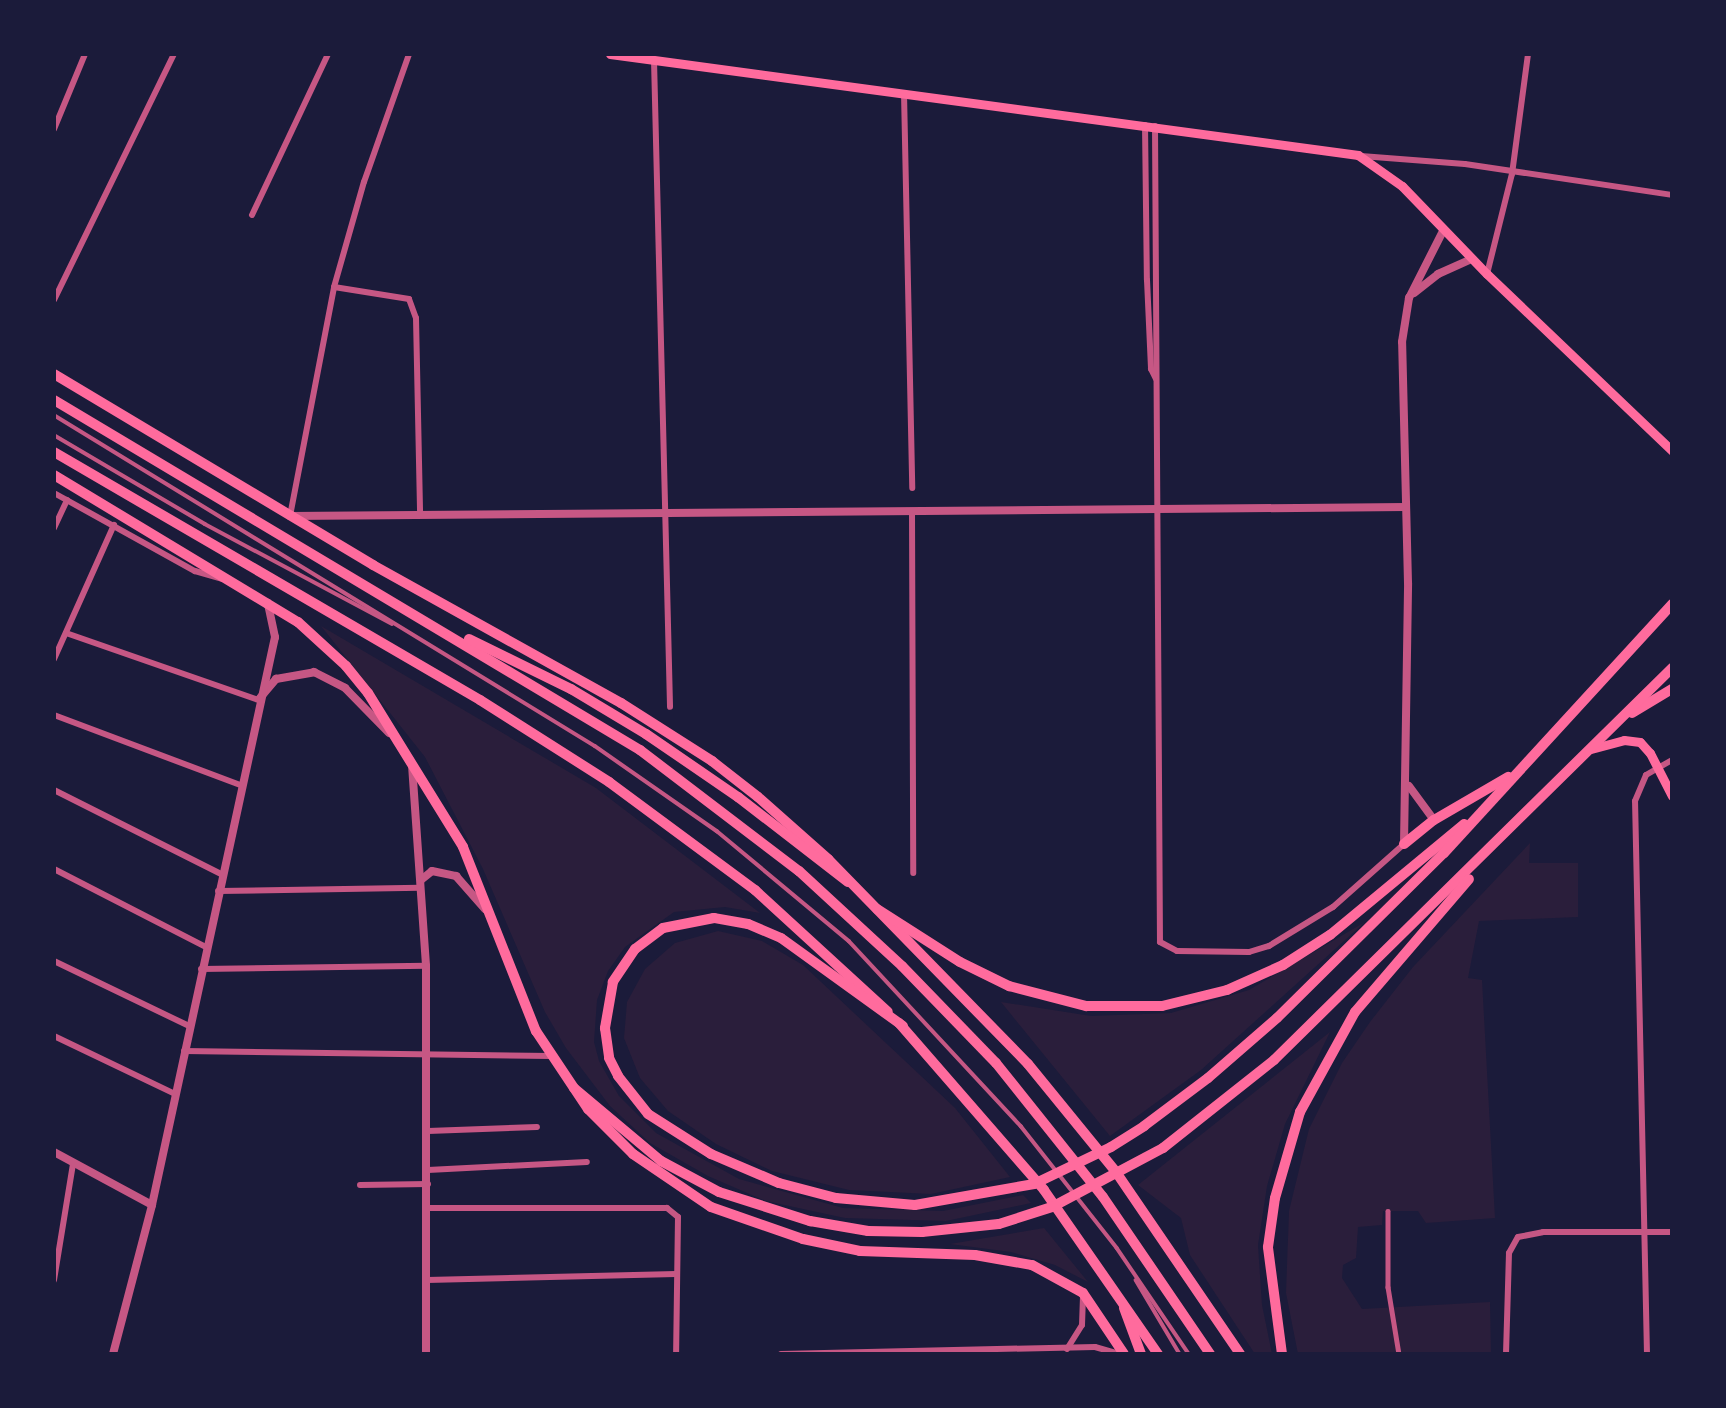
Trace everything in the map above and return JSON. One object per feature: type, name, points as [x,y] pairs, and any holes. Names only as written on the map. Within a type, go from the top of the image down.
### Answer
[{"type":"highway","points":[[54,400],[640,750],[789,863],[949,1013],[1037,1112],[1130,1234],[1210,1354]]},
{"type":"highway","points":[[54,452],[469,694],[608,782],[755,890],[903,1026],[1001,1135],[1077,1232],[1158,1354]]},
{"type":"highway","points":[[903,1026],[781,938],[748,924],[714,918],[663,928],[635,949],[613,982],[605,1028],[609,1058],[618,1076],[648,1114],[711,1154],[755,1174],[826,1195],[891,1203],[949,1202],[1006,1192],[1057,1175],[1111,1147],[1208,1078],[1360,939],[1520,771],[1672,604]]},
{"type":"highway","points":[[437,627],[528,666],[614,714],[738,797],[848,882]]},
{"type":"highway","points":[[574,1088],[661,1161],[719,1192],[839,1227],[895,1233],[999,1224],[1052,1207],[1099,1185],[1197,1123],[1321,1018],[1498,844],[1671,668]]},
{"type":"highway","points":[[1618,721],[1672,689]]},
{"type":"highway","points":[[1404,844],[1434,820],[1520,771]]},
{"type":"highway","points":[[877,909],[960,962],[1022,990],[1086,1006],[1162,1006],[1227,990],[1283,965],[1330,935],[1478,814]]},
{"type":"highway","points":[[1282,1354],[1268,1247],[1278,1186],[1300,1112],[1355,1012],[1498,844]]},
{"type":"highway","points":[[1120,1295],[1141,1354]]},
{"type":"main road","points":[[610,54],[1150,125],[1358,156],[1402,186],[1487,274],[1672,451]]},
{"type":"main road","points":[[54,374],[290,516],[688,744],[758,797],[828,859],[848,882],[962,993],[1058,1101],[1151,1223],[1240,1354]]},
{"type":"main road","points":[[54,475],[268,603],[319,639],[346,666],[463,847],[536,1031],[588,1109],[633,1154],[723,1212],[803,1239],[860,1251],[1004,1259],[1041,1269],[1083,1293],[1122,1354]]},
{"type":"main road","points":[[1590,749],[1633,741],[1645,747],[1672,796]]},
{"type":"street","points":[[54,129],[85,54]]},
{"type":"street","points":[[54,300],[174,54]]},
{"type":"street","points":[[252,215],[328,54]]},
{"type":"street","points":[[409,54],[364,182],[334,288],[290,516],[1406,507]]},
{"type":"street","points":[[1487,274],[1511,174],[1528,54]]},
{"type":"street","points":[[654,60],[670,707]]},
{"type":"street","points":[[904,93],[912,488]]},
{"type":"street","points":[[1150,125],[1159,508],[1160,942],[1177,951],[1249,952],[1269,946],[1333,907],[1404,844],[1408,784],[1402,342],[1409,298],[1444,229]]},
{"type":"street","points":[[1358,156],[1465,164],[1511,174],[1672,195]]},
{"type":"street","points":[[1409,298],[1438,274],[1472,259]]},
{"type":"street","points":[[334,288],[409,299],[416,318],[420,514]]},
{"type":"street","points":[[54,493],[195,571],[232,580]]},
{"type":"street","points":[[54,528],[67,500]]},
{"type":"street","points":[[912,512],[914,873]]},
{"type":"street","points":[[54,659],[114,525]]},
{"type":"street","points":[[113,1354],[152,1205],[258,700],[275,637],[268,603]]},
{"type":"street","points":[[66,633],[258,700]]},
{"type":"street","points":[[258,700],[276,678],[314,673],[345,688],[396,741]]},
{"type":"street","points":[[54,715],[240,785]]},
{"type":"street","points":[[1647,1354],[1636,801],[1646,775],[1672,760]]},
{"type":"street","points":[[412,765],[426,966],[426,1354]]},
{"type":"street","points":[[1408,784],[1434,820]]},
{"type":"street","points":[[54,790],[221,874]]},
{"type":"street","points":[[54,869],[206,947]]},
{"type":"street","points":[[218,891],[420,886],[432,871],[456,876],[490,916]]},
{"type":"street","points":[[54,961],[189,1026]]},
{"type":"street","points":[[201,969],[426,966]]},
{"type":"street","points":[[54,1036],[175,1094]]},
{"type":"street","points":[[184,1051],[551,1056]]},
{"type":"street","points":[[428,1131],[537,1126]]},
{"type":"street","points":[[54,1152],[152,1205]]},
{"type":"street","points":[[428,1170],[587,1162]]},
{"type":"street","points":[[54,1280],[74,1164]]},
{"type":"street","points":[[360,1185],[428,1184]]},
{"type":"street","points":[[428,1208],[667,1208],[678,1217],[676,1354]]},
{"type":"street","points":[[1388,1211],[1388,1287],[1399,1354]]},
{"type":"street","points":[[1506,1354],[1509,1253],[1518,1237],[1543,1232],[1672,1233]]},
{"type":"street","points":[[427,1280],[676,1274]]},
{"type":"street","points":[[1067,1349],[1082,1325],[1083,1293]]},
{"type":"street","points":[[781,1354],[1095,1347],[1122,1354]]},
{"type":"lane","points":[[54,415],[595,746],[717,831],[849,941],[1021,1126],[1117,1248],[1189,1354]]},
{"type":"lane","points":[[54,435],[205,524],[407,631]]},
{"type":"lane","points":[[1117,1248],[1180,1354]]},
{"type":"shaded area","points":[[321,626],[596,788],[760,913],[725,907],[674,912],[625,947],[608,971],[597,1000],[594,1042],[599,1061],[619,1096],[656,1133],[739,1179],[843,1208],[943,1211],[1023,1195],[1031,1203],[946,1221],[845,1218],[766,1201],[708,1176],[650,1143],[610,1106],[566,1048],[545,1012],[483,869],[425,757]]},
{"type":"shaded area","points":[[1530,843],[1529,863],[1578,863],[1578,917],[1479,921],[1468,978],[1482,980],[1495,1218],[1426,1223],[1418,1211],[1383,1211],[1382,1225],[1358,1227],[1356,1258],[1343,1265],[1342,1278],[1362,1309],[1490,1302],[1491,1354],[1298,1354],[1286,1293],[1289,1211],[1309,1129],[1342,1063],[1370,1022],[1413,967]]},
{"type":"shaded area","points":[[1365,922],[1201,1070],[1110,1136],[1001,1002],[1091,1016],[1171,1013],[1249,990]]},
{"type":"shaded area","points":[[718,931],[762,941],[803,965],[955,1108],[1010,1177],[931,1194],[849,1190],[772,1171],[716,1144],[668,1111],[640,1078],[624,1038],[627,1002],[645,969],[675,943]]},
{"type":"shaded area","points":[[1330,1032],[1285,1124],[1267,1186],[1258,1245],[1262,1305],[1272,1354],[1255,1354],[1190,1255],[1181,1218],[1138,1185]]},
{"type":"shaded area","points":[[1044,1228],[1088,1282],[1055,1265],[1011,1252],[950,1244]]}]
